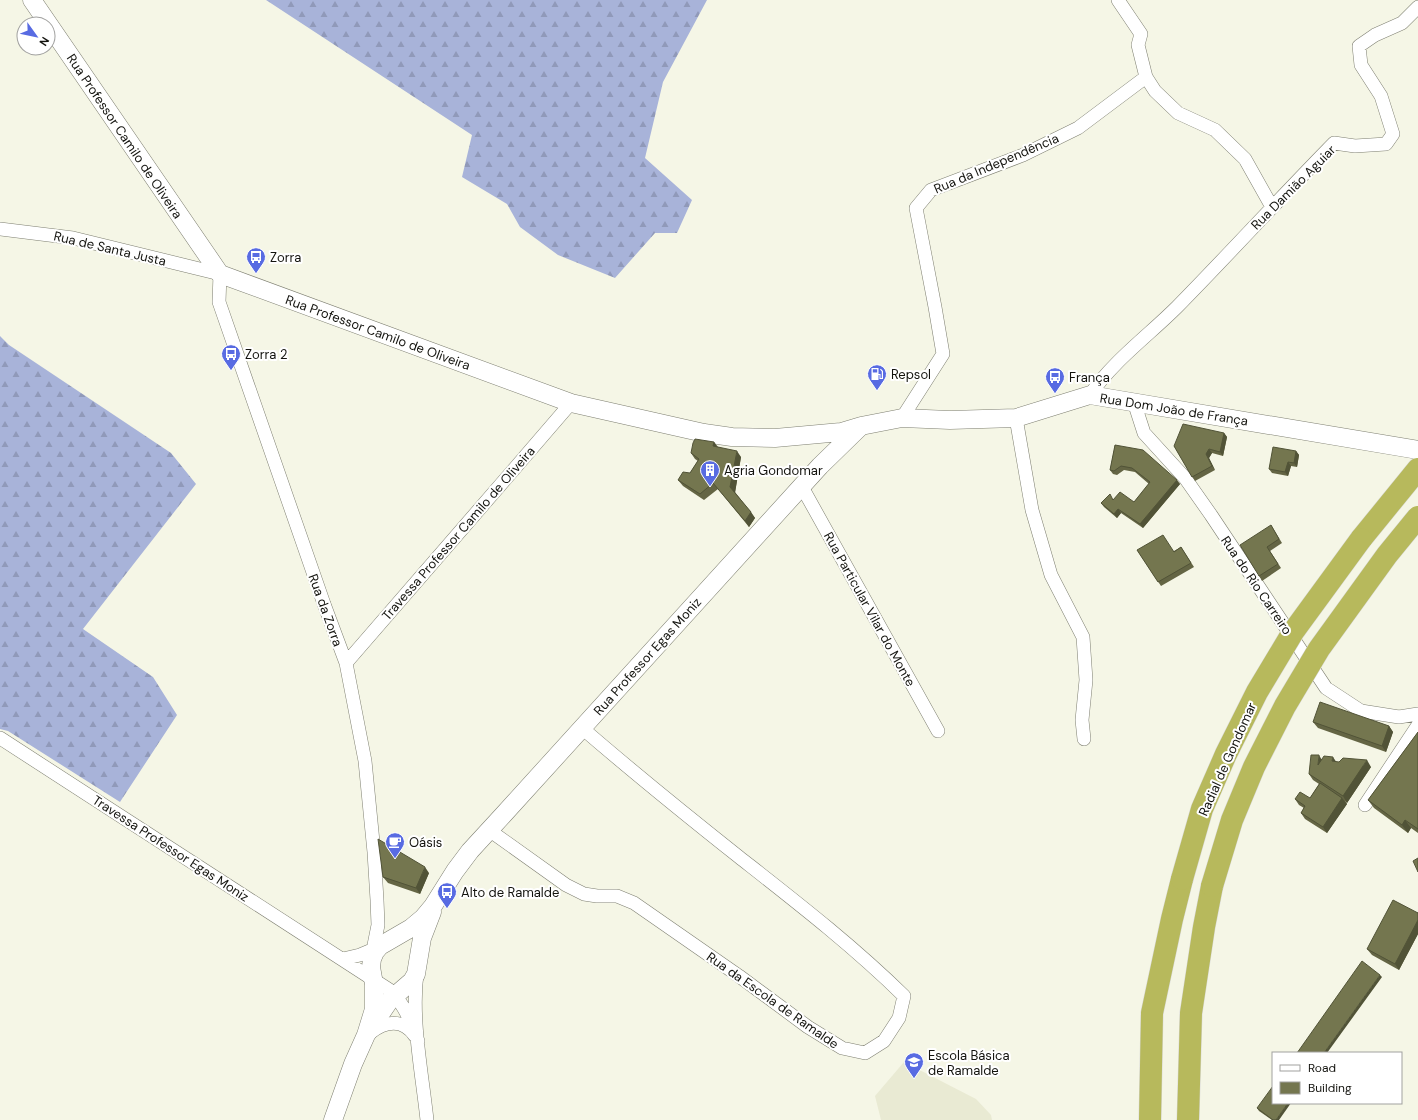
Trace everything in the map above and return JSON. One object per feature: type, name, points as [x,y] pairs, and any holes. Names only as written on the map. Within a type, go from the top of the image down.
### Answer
[{"type":"highway","name":"Radial de Gondomar","points":[[1150,1120],[1152,1013],[1172,919],[1202,809],[1226,754],[1257,692],[1293,632],[1361,539],[1418,468]]},
{"type":"highway","points":[[1188,1120],[1191,1013],[1204,927],[1212,886],[1232,820],[1254,767],[1285,706],[1320,648],[1387,555],[1418,517]]},
{"type":"main road","name":"Rua Professor Camilo de Oliveira","points":[[32,0],[220,274],[571,403],[666,426],[732,437],[774,438],[841,432],[861,426]]},
{"type":"main road","name":"Rua Dom João de França","points":[[861,426],[902,418],[950,420],[1016,418],[1090,395],[1418,450]]},
{"type":"main road","name":"Rua Professor Egas Moniz","points":[[375,964],[412,980],[418,967],[419,952],[424,931],[432,912],[455,871],[489,830],[802,486],[861,426]]},
{"type":"main road","name":"Rua Professor Egas Moniz","points":[[333,1120],[353,1064],[366,1035],[374,1009],[375,964],[423,918],[442,893]]},
{"type":"main road","points":[[375,964],[394,942],[409,946],[417,959],[418,967]]},
{"type":"main road","name":"Rua Professor Egas Moniz","points":[[366,1035],[381,1012],[375,964]]},
{"type":"street","points":[[1118,0],[1141,34],[1138,45],[1146,77],[1155,91],[1178,113],[1215,130],[1245,159],[1272,207]]},
{"type":"street","name":"Rua Damião Aguiar","points":[[1090,395],[1100,380],[1219,264],[1334,142],[1355,146],[1386,144],[1393,134],[1381,96],[1361,65],[1359,46],[1375,35],[1402,23],[1418,7]]},
{"type":"street","name":"Rua da Independência","points":[[902,418],[942,354],[935,307],[916,208],[932,190],[1023,155],[1078,128],[1146,77]]},
{"type":"street","name":"Rua de Santa Justa","points":[[0,229],[73,238],[220,274]]},
{"type":"street","name":"Rua da Zorra","points":[[220,274],[218,302],[346,663],[365,761],[378,900],[375,964]]},
{"type":"street","name":"Rua do Rio Carreiro","points":[[1134,402],[1144,433],[1185,478],[1326,688],[1361,711],[1399,717],[1418,714]]},
{"type":"street","name":"Travessa Professor Camilo de Oliveira","points":[[346,663],[571,403]]},
{"type":"street","points":[[1016,418],[1032,510],[1051,575],[1083,637],[1086,680],[1082,720],[1084,739]]},
{"type":"street","name":"Rua Particular Vilar do Monte","points":[[802,486],[938,731]]},
{"type":"street","points":[[1365,805],[1418,725]]},
{"type":"street","name":"Rua da Escola de Ramalde","points":[[489,830],[566,885],[584,894],[597,896],[617,896],[634,902],[808,1026],[842,1048],[865,1052],[884,1041],[899,1018],[904,996],[875,968],[828,927],[646,782],[582,728]]},
{"type":"street","name":"Travessa Professor Egas Moniz","points":[[0,738],[375,964],[362,976],[367,985],[374,1009]]},
{"type":"street","points":[[375,964],[408,1014],[418,1041]]},
{"type":"street","points":[[418,967],[416,996],[418,1041],[428,1120]]},
{"type":"street","points":[[366,1035],[378,1027],[388,1023],[397,1023],[411,1031],[418,1041]]},
{"type":"shaded area","name":"Escola Básica de Ramalde","points":[[904,1062],[976,1099],[991,1115],[992,1120],[881,1120],[875,1096]]},
{"type":"green space","points":[[266,0],[707,0],[663,82],[645,158],[692,200],[677,233],[655,233],[615,278],[558,255],[520,227],[507,204],[462,177],[472,135]]},
{"type":"green space","points":[[0,336],[9,345],[171,453],[196,484],[83,629],[153,677],[177,715],[120,802],[8,731],[0,729]]},
{"type":"building","points":[[1183,424],[1224,433],[1220,452],[1209,449],[1206,454],[1212,466],[1192,477],[1174,446]]},
{"type":"building","name":"Agria Gondomar","points":[[695,439],[714,442],[713,446],[737,451],[730,487],[751,512],[745,521],[713,483],[700,494],[678,480],[683,472],[690,473],[699,459],[691,453]]},
{"type":"building","points":[[1115,445],[1143,450],[1177,480],[1140,524],[1118,509],[1114,514],[1101,503],[1110,494],[1113,500],[1120,492],[1134,502],[1150,482],[1132,468],[1121,466],[1114,471],[1110,470]]},
{"type":"building","points":[[1273,447],[1296,451],[1294,463],[1288,462],[1285,472],[1269,469]]},
{"type":"building","points":[[1271,525],[1279,539],[1267,547],[1278,564],[1259,576],[1240,545]]},
{"type":"building","points":[[1163,535],[1174,552],[1181,547],[1191,563],[1158,582],[1137,550]]},
{"type":"building","points":[[1320,702],[1389,726],[1382,746],[1313,722]]},
{"type":"building","points":[[1418,732],[1418,829],[1405,820],[1402,825],[1368,800]]},
{"type":"building","points":[[1311,755],[1319,755],[1318,765],[1324,756],[1333,757],[1332,761],[1339,762],[1343,758],[1367,760],[1343,796],[1309,774]]},
{"type":"building","points":[[1320,783],[1342,798],[1323,827],[1301,813],[1305,806],[1295,799],[1300,792],[1310,798]]},
{"type":"building","name":"Oásis","points":[[378,839],[425,867],[416,888],[383,877]]},
{"type":"building","points":[[1418,858],[1418,872],[1413,861]]},
{"type":"building","points":[[1393,900],[1418,913],[1418,920],[1395,964],[1367,949]]},
{"type":"building","points":[[1362,961],[1380,975],[1325,1052],[1298,1052]]},
{"type":"building","points":[[1272,1087],[1272,1104],[1287,1104],[1276,1120],[1273,1120],[1257,1108]]},
{"type":"place","name":"Zorra","points":[[256,274]]},
{"type":"place","name":"Zorra 2","points":[[231,371]]},
{"type":"place","name":"Repsol","points":[[877,391]]},
{"type":"place","name":"França","points":[[1055,394]]},
{"type":"place","name":"Agria Gondomar","points":[[710,487]]},
{"type":"place","name":"Oásis","points":[[395,859]]},
{"type":"place","name":"Alto de Ramalde","points":[[447,909]]},
{"type":"place","name":"Escola Básica de Ramalde","points":[[914,1079]]}]
